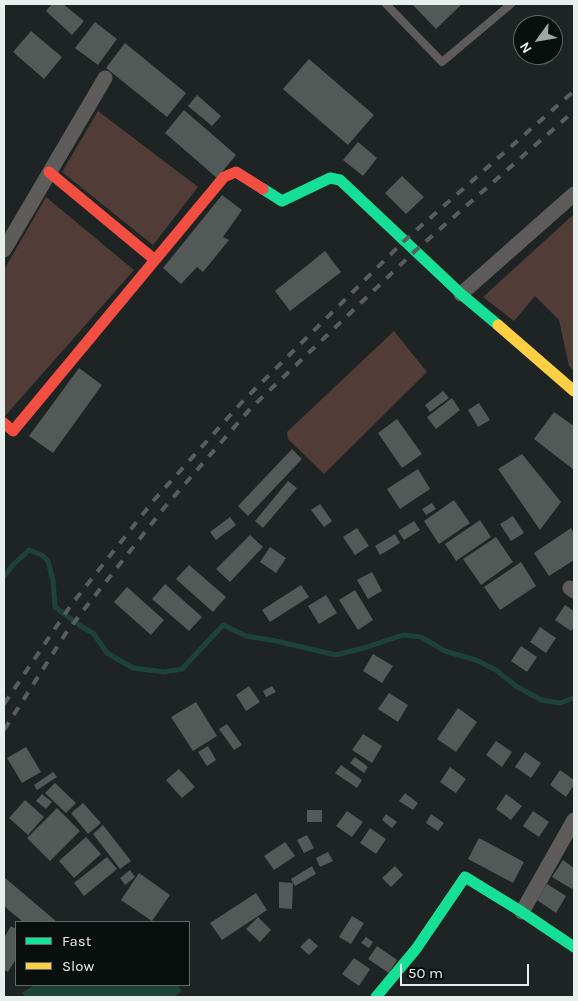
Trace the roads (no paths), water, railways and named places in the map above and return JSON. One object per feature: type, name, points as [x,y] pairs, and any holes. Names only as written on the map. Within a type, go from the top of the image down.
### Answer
[{"type":"street","points":[[4,250],[105,78]]},
{"type":"street","points":[[49,172],[155,260]]},
{"type":"street","points":[[4,423],[13,431],[224,177],[236,172],[282,200],[330,178],[340,180],[461,294],[574,391]]},
{"type":"street","points":[[461,294],[574,194]]},
{"type":"street","points":[[522,912],[574,820]]},
{"type":"street","points":[[376,997],[416,950],[466,877],[574,947]]},
{"type":"lane","points":[[386,4],[442,62],[511,4]]},
{"type":"waterway","points":[[4,576],[29,550],[42,555],[48,561],[53,580],[55,607],[93,633],[107,653],[133,668],[164,672],[182,669],[223,625],[246,636],[336,655],[403,635],[421,637],[445,651],[476,660],[496,670],[516,686],[541,700],[560,703],[574,698]]},
{"type":"railway","points":[[4,704],[71,605],[154,500],[242,402],[404,241],[574,91]]},
{"type":"railway","points":[[4,730],[66,633],[82,612],[164,508],[250,409],[415,251],[574,111]]}]
